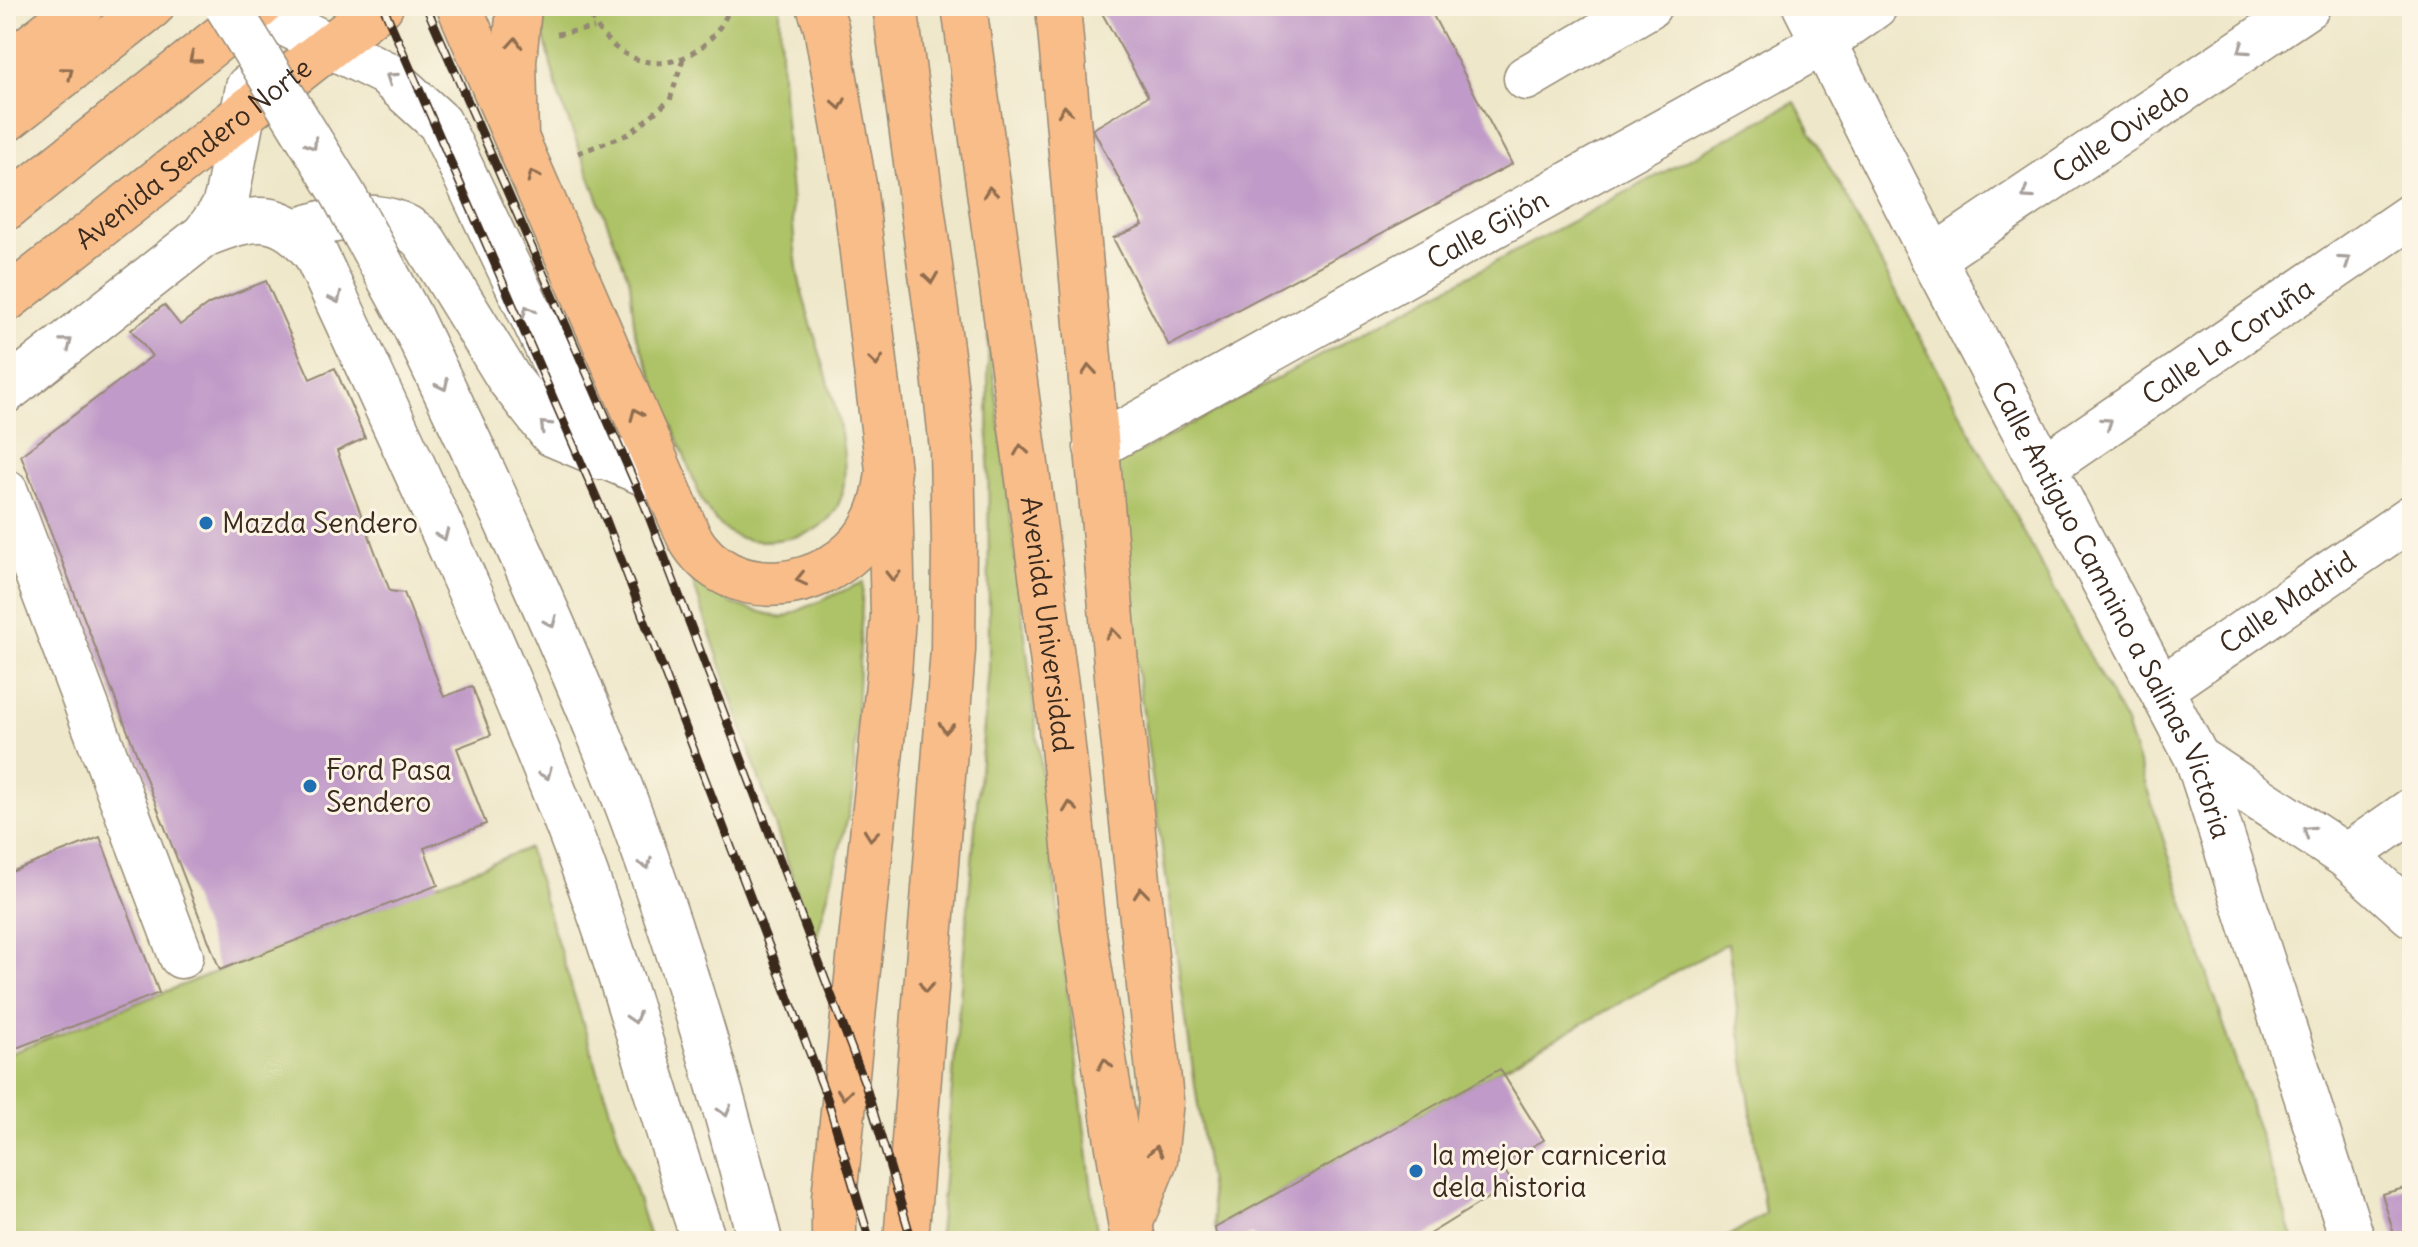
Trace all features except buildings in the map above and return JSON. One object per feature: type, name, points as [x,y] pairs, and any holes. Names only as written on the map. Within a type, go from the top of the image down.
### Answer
[{"type":"main road","points":[[6,66],[82,6]]},
{"type":"main road","points":[[6,120],[152,6]]},
{"type":"main road","name":"Avenida Sendero Norte","points":[[6,300],[381,6]]},
{"type":"main road","points":[[459,6],[689,537],[709,564],[735,578],[760,586],[814,576],[846,557],[870,530],[881,509],[888,470]]},
{"type":"main road","points":[[895,6],[952,449],[953,650],[906,1241]]},
{"type":"main road","name":"Avenida Universidad","points":[[964,6],[983,129],[1020,440],[1057,693],[1083,927],[1131,1233]]},
{"type":"main road","points":[[1058,6],[1096,447],[1161,1100],[1155,1160],[1131,1233]]},
{"type":"main road","points":[[6,208],[248,7]]},
{"type":"main road","points":[[824,13],[854,185],[888,470],[893,601],[889,674],[834,1198],[834,1241]]},
{"type":"main road","points":[[516,136],[514,62],[532,19]]},
{"type":"street","points":[[1526,78],[1649,6]]},
{"type":"street","name":"Calle Gijón","points":[[1096,447],[1814,24],[1875,6]]},
{"type":"street","name":"Calle Oviedo","points":[[1933,258],[2308,6]]},
{"type":"street","points":[[248,7],[332,44],[395,80],[440,123],[599,457]]},
{"type":"street","points":[[6,391],[204,235],[223,209],[245,112],[248,7]]},
{"type":"street","points":[[248,7],[343,194],[409,315],[543,603],[609,759],[680,957],[760,1241]]},
{"type":"street","name":"Calle Antiguo Camnino a Salinas Victoria","points":[[1814,24],[1933,258],[2197,758],[2353,1241]]},
{"type":"street","name":"Calle La Coruña","points":[[2043,468],[2412,215]]},
{"type":"street","points":[[297,231],[326,220],[354,217],[394,221],[417,233],[530,409],[552,434],[599,457],[665,482]]},
{"type":"street","points":[[204,235],[244,221],[272,222],[297,231],[316,255],[394,423],[570,832],[620,972],[704,1241]]},
{"type":"street","points":[[6,492],[181,956]]},
{"type":"street","name":"Calle Madrid","points":[[2162,688],[2412,517]]},
{"type":"street","points":[[2197,758],[2346,856],[2412,915]]},
{"type":"street","points":[[2346,856],[2412,810]]},
{"type":"path","points":[[586,6],[595,28],[624,55],[643,62],[683,59],[705,46],[722,27],[731,6]]},
{"type":"path","points":[[532,19],[559,35],[595,28]]},
{"type":"path","points":[[578,153],[629,134],[670,100],[683,59]]},
{"type":"green space","points":[[543,6],[780,6],[783,94],[796,263],[837,415],[845,471],[837,507],[830,518],[810,532],[786,539],[760,541],[741,538],[720,525],[703,503],[635,332],[630,282],[559,96],[544,36]]},
{"type":"green space","points":[[1795,102],[2126,724],[2294,1241],[1720,1241],[1765,1214],[1728,943],[1215,1228],[1109,468]]},
{"type":"green space","points":[[988,328],[1098,1241],[940,1241],[939,1235],[989,669]]},
{"type":"green space","points":[[691,577],[733,604],[782,618],[863,582],[853,797],[815,944]]},
{"type":"green space","points":[[528,848],[651,1241],[6,1241],[6,1055]]},
{"type":"railway","points":[[383,6],[606,520],[827,1098],[870,1241]]},
{"type":"railway","points":[[426,6],[645,506],[865,1084],[912,1241]]},
{"type":"place","name":"Mazda Sendero","points":[[206,523]]},
{"type":"place","name":"Ford Pasa Sendero","points":[[310,786]]},
{"type":"place","name":"la mejor carniceria dela historia","points":[[1416,1171]]}]
